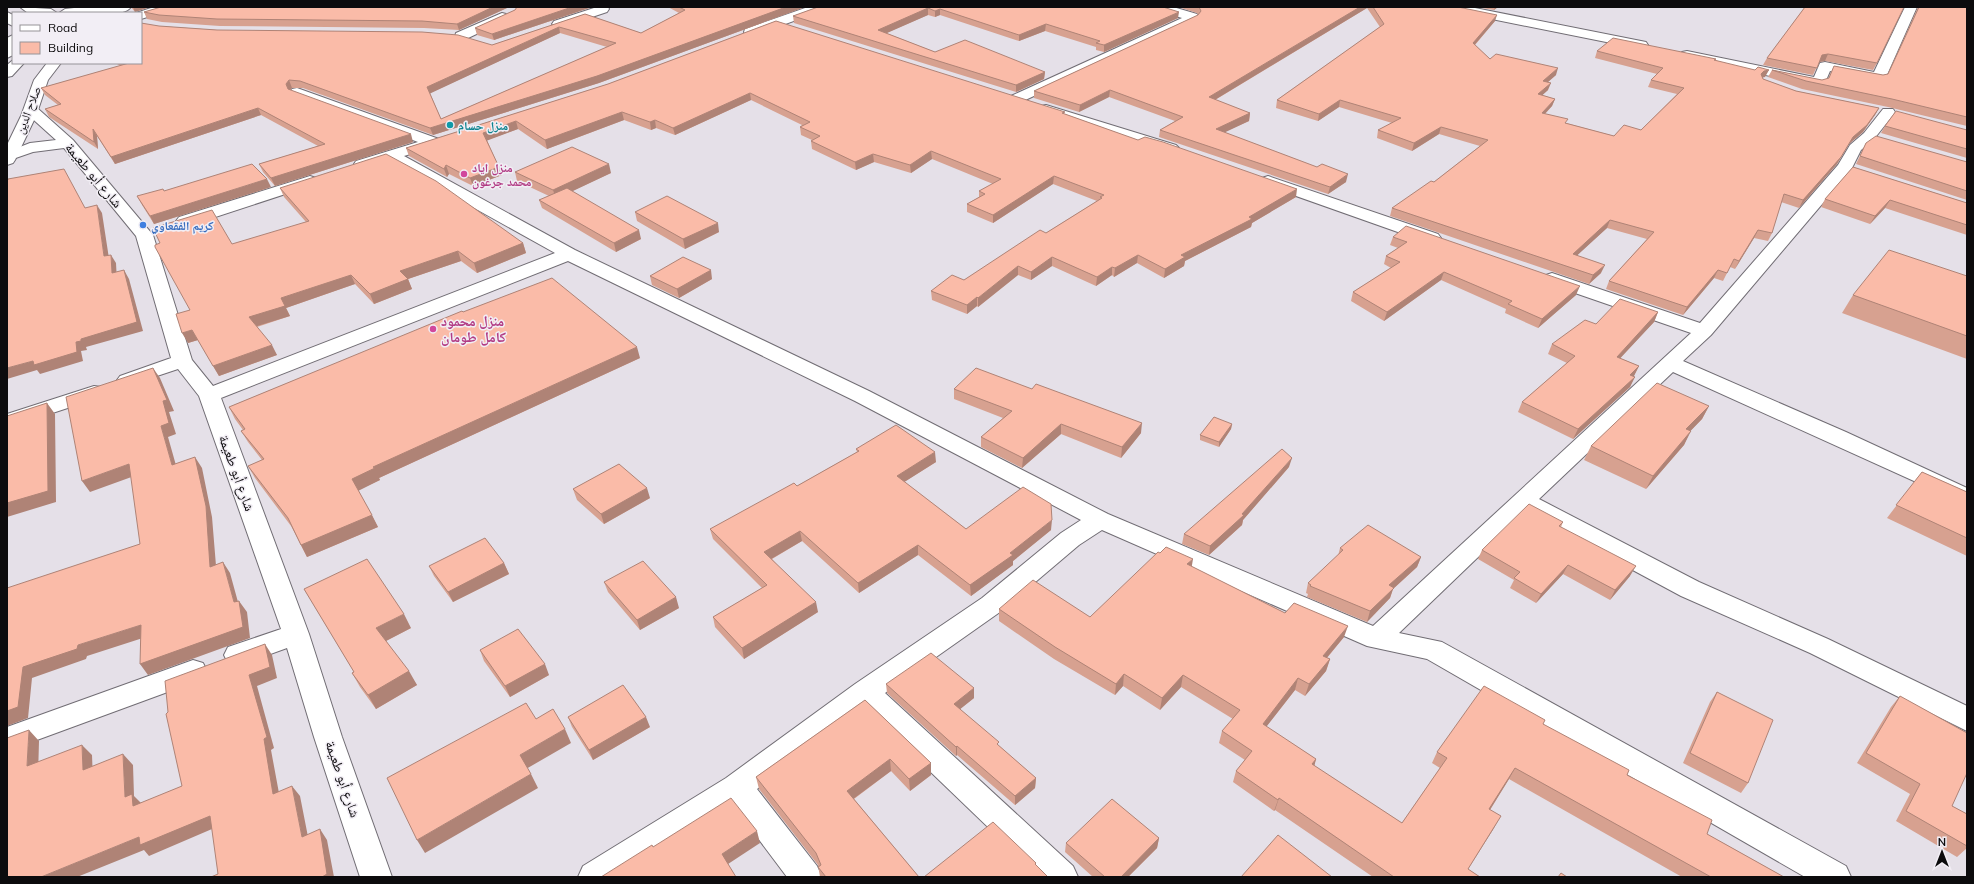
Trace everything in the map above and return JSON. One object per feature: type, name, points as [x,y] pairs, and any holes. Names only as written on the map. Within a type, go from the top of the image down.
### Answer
[{"type":"main road","points":[[26,7],[33,11],[42,12]]},
{"type":"main road","points":[[142,15],[166,7]]},
{"type":"main road","points":[[739,37],[820,7]]},
{"type":"main road","points":[[1160,7],[1193,17],[1008,97],[1183,152]]},
{"type":"main road","points":[[1453,7],[1654,48]]},
{"type":"main road","points":[[1677,53],[1819,82],[1825,66],[1879,77],[1911,7]]},
{"type":"main road","points":[[544,29],[603,9]]},
{"type":"main road","points":[[80,12],[112,10]]},
{"type":"main road","points":[[461,36],[512,12]]},
{"type":"main road","points":[[142,23],[155,26]]},
{"type":"main road","points":[[776,23],[798,30]]},
{"type":"main road","points":[[446,35],[461,36],[481,42]]},
{"type":"main road","points":[[7,54],[12,41]]},
{"type":"main road","points":[[7,73],[16,64]]},
{"type":"main road","name":"صلاح الدين","points":[[8,159],[31,110],[36,88],[41,78],[53,64]]},
{"type":"main road","points":[[1755,69],[1766,82],[1784,89]]},
{"type":"main road","points":[[297,92],[433,142]]},
{"type":"main road","points":[[1376,639],[1704,331],[1852,169],[1856,148],[1877,138],[1895,114],[1873,109]]},
{"type":"main road","name":"شارع أبو طعيمة","points":[[31,110],[68,142],[151,232],[182,361],[209,395],[296,634],[328,737],[376,877]]},
{"type":"main road","points":[[346,169],[448,137]]},
{"type":"main road","points":[[8,159],[30,148],[68,142]]},
{"type":"main road","points":[[391,155],[569,254],[862,396],[1100,520],[1376,639],[1432,650],[1835,877]]},
{"type":"main road","points":[[1251,175],[1447,243]]},
{"type":"main road","points":[[174,225],[324,176]]},
{"type":"main road","points":[[209,395],[569,254]]},
{"type":"main road","points":[[1538,274],[1704,331]]},
{"type":"main road","points":[[7,422],[182,361]]},
{"type":"main road","points":[[1670,363],[1838,437],[1967,497]]},
{"type":"main road","points":[[1523,501],[1690,589],[1819,646],[1967,719]]},
{"type":"main road","points":[[594,877],[737,786],[865,692],[991,605],[1070,539],[1100,520]]},
{"type":"main road","points":[[7,739],[296,634]]},
{"type":"main road","points":[[865,692],[1062,877]]},
{"type":"main road","points":[[737,786],[806,877]]},
{"type":"building","points":[[161,7],[493,7],[457,24],[422,21],[217,19],[159,15],[144,12]]},
{"type":"building","points":[[517,7],[572,7],[492,34],[475,28],[515,10]]},
{"type":"building","points":[[679,7],[786,7],[597,76],[430,128],[300,81],[289,80],[286,84],[288,89],[411,134],[271,178],[259,164],[325,144],[258,108],[111,157],[93,129],[94,142],[45,109],[61,104],[41,88],[125,64],[142,64],[142,23],[159,26],[217,30],[422,32],[458,35],[492,45],[585,14],[641,33],[685,10]],"holes":[[[559,27],[616,43],[441,119],[427,87]]]},
{"type":"building","points":[[818,7],[1163,7],[1179,12],[1104,45],[1096,43],[1100,41],[1046,24],[1019,35],[940,9],[935,11],[928,8],[878,30],[935,52],[965,40],[1045,72],[1016,85],[793,16]]},
{"type":"building","points":[[1199,7],[1360,7],[1209,97],[1250,113],[1216,129],[1317,167],[1322,164],[1348,174],[1330,187],[1160,130],[1183,117],[1110,90],[1080,105],[1034,91],[1198,15],[1201,11]]},
{"type":"building","points":[[1373,7],[1458,7],[1497,15],[1473,43],[1490,59],[1496,54],[1558,68],[1543,81],[1551,83],[1538,94],[1555,99],[1542,113],[1568,119],[1565,123],[1614,136],[1624,125],[1641,130],[1684,88],[1651,80],[1663,68],[1597,51],[1613,38],[1716,59],[1714,60],[1755,70],[1758,67],[1769,70],[1764,71],[1761,74],[1763,79],[1796,91],[1879,108],[1867,125],[1853,137],[1841,157],[1803,200],[1784,194],[1772,233],[1758,230],[1739,261],[1734,259],[1727,273],[1718,270],[1687,307],[1609,281],[1654,232],[1610,220],[1573,254],[1605,265],[1593,275],[1392,208],[1431,181],[1434,182],[1488,140],[1441,127],[1414,143],[1378,130],[1401,118],[1340,100],[1319,114],[1277,100],[1384,24]]},
{"type":"building","points":[[1805,7],[1904,7],[1877,63],[1828,54],[1822,55],[1817,68],[1767,58]]},
{"type":"building","points":[[1919,7],[1967,7],[1967,117],[1892,99],[1806,81],[1772,70],[1822,80],[1829,78],[1834,66],[1883,75],[1888,74]]},
{"type":"building","points":[[776,21],[1065,112],[1062,113],[1138,140],[1145,137],[1163,142],[1297,189],[1249,217],[1252,219],[1181,255],[1185,257],[1165,269],[1138,255],[1115,268],[1112,267],[1097,277],[1052,257],[1031,272],[1018,266],[967,305],[931,291],[952,275],[964,280],[1040,230],[1046,233],[1102,198],[1100,197],[1104,195],[1054,176],[993,215],[967,204],[985,194],[979,191],[1001,179],[931,151],[910,165],[873,154],[855,162],[811,141],[820,136],[800,127],[810,122],[750,93],[673,128],[655,120],[650,122],[622,112],[545,140],[516,121],[483,133],[499,167],[470,178],[446,165],[444,169],[406,148],[608,84]]},
{"type":"building","points":[[1896,111],[1967,130],[1967,149],[1885,126]]},
{"type":"building","points":[[1876,136],[1967,162],[1967,191],[1860,156],[1866,143]]},
{"type":"building","points":[[572,147],[609,164],[553,190],[515,172]]},
{"type":"building","points":[[386,154],[436,181],[523,243],[474,263],[458,251],[400,271],[408,279],[370,294],[351,275],[281,298],[285,306],[249,317],[272,345],[213,366],[192,330],[182,333],[176,314],[190,310],[155,247],[155,245],[160,243],[153,228],[212,210],[232,244],[309,221],[280,188]]},
{"type":"building","points":[[252,164],[267,179],[150,216],[137,196],[163,189],[164,191]]},
{"type":"building","points":[[1853,167],[1967,203],[1967,225],[1890,200],[1875,216],[1825,199]]},
{"type":"building","points":[[64,169],[85,208],[97,205],[104,256],[111,255],[112,273],[124,270],[137,322],[81,339],[81,341],[76,342],[77,352],[34,365],[33,361],[7,368],[7,182],[8,179]]},
{"type":"building","points":[[567,188],[639,230],[614,243],[539,200]]},
{"type":"building","points":[[667,196],[718,223],[683,239],[635,212]]},
{"type":"building","points":[[1406,226],[1580,286],[1542,319],[1508,304],[1512,301],[1444,272],[1387,312],[1353,292],[1400,262],[1386,256],[1407,242],[1393,237]]},
{"type":"building","points":[[1889,250],[1967,276],[1967,336],[1853,295]]},
{"type":"building","points":[[683,257],[711,270],[677,289],[650,276]]},
{"type":"building","points":[[552,278],[637,347],[373,467],[375,468],[352,479],[372,515],[301,545],[288,518],[248,466],[264,459],[241,431],[245,429],[229,407],[462,311],[463,312]]},
{"type":"building","points":[[1620,299],[1658,312],[1617,357],[1639,366],[1630,375],[1635,377],[1578,429],[1522,402],[1575,356],[1552,344],[1585,320],[1596,324]]},
{"type":"building","points":[[153,368],[167,400],[163,401],[169,423],[161,426],[172,465],[195,457],[206,506],[210,567],[223,562],[234,602],[239,601],[243,627],[140,664],[141,625],[78,645],[77,649],[23,667],[18,707],[7,711],[7,588],[140,544],[129,464],[82,481],[66,397]]},
{"type":"building","points":[[976,368],[1032,389],[1036,384],[1142,423],[1122,447],[1061,424],[1023,458],[981,437],[1012,411],[954,389]]},
{"type":"building","points":[[1657,383],[1709,406],[1686,429],[1691,431],[1653,476],[1591,446]]},
{"type":"building","points":[[47,403],[48,491],[7,503],[7,416]]},
{"type":"building","points":[[1214,417],[1232,424],[1219,442],[1200,435]]},
{"type":"building","points":[[896,425],[935,452],[897,476],[966,529],[1023,487],[1051,504],[1052,520],[1010,553],[1013,555],[970,585],[918,545],[858,583],[800,531],[764,552],[816,602],[742,648],[713,617],[767,585],[710,529],[794,483],[797,486],[859,451],[856,449]]},
{"type":"building","points":[[1282,449],[1292,458],[1242,514],[1244,515],[1210,546],[1184,534]]},
{"type":"building","points":[[619,464],[647,488],[601,514],[573,489]]},
{"type":"building","points":[[1922,472],[1967,492],[1967,538],[1896,505]]},
{"type":"building","points":[[1529,504],[1563,522],[1559,526],[1636,566],[1615,590],[1568,565],[1541,594],[1514,578],[1520,572],[1482,550]]},
{"type":"building","points":[[1368,525],[1421,557],[1389,585],[1394,588],[1370,611],[1310,586],[1311,585],[1308,583],[1343,550],[1340,548]]},
{"type":"building","points":[[485,538],[504,563],[448,592],[429,566]]},
{"type":"building","points":[[1166,547],[1193,559],[1187,564],[1285,613],[1294,603],[1348,626],[1323,656],[1330,659],[1309,684],[1298,678],[1263,724],[1316,759],[1312,764],[1402,823],[1447,758],[1437,752],[1484,686],[1545,720],[1543,724],[1629,770],[1627,775],[1712,820],[1707,834],[1784,877],[1711,877],[1515,768],[1489,809],[1501,816],[1468,869],[1480,877],[1394,877],[1279,798],[1278,800],[1236,771],[1252,751],[1222,731],[1240,710],[1183,675],[1162,698],[1124,674],[1116,684],[1055,647],[999,609],[1033,580],[1090,617],[1158,552],[1160,553]]},
{"type":"building","points":[[367,559],[404,614],[376,628],[409,671],[368,695],[352,673],[354,672],[304,589]]},
{"type":"building","points":[[643,561],[676,597],[637,620],[604,582]]},
{"type":"building","points":[[518,629],[545,664],[505,686],[480,650]]},
{"type":"building","points":[[265,644],[270,667],[249,675],[267,737],[264,739],[273,794],[292,786],[302,837],[320,829],[327,874],[322,877],[211,877],[218,874],[210,816],[140,845],[139,837],[41,877],[7,877],[7,738],[29,730],[27,766],[82,745],[83,770],[123,754],[125,797],[132,794],[133,806],[182,786],[166,714],[168,712],[165,681]]},
{"type":"building","points":[[931,653],[974,688],[954,704],[999,742],[997,744],[1036,778],[1015,796],[957,746],[956,747],[886,684]]},
{"type":"building","points":[[623,685],[646,717],[589,750],[568,717]]},
{"type":"building","points":[[1717,692],[1773,720],[1748,783],[1690,753]]},
{"type":"building","points":[[1900,696],[1967,733],[1967,773],[1952,806],[1967,814],[1967,846],[1906,811],[1920,784],[1866,753]]},
{"type":"building","points":[[865,700],[931,763],[909,779],[890,759],[847,791],[919,877],[826,877],[818,867],[821,865],[816,853],[756,777]]},
{"type":"building","points":[[526,703],[536,719],[553,709],[565,729],[520,755],[531,774],[417,840],[387,778]]},
{"type":"building","points":[[731,798],[757,831],[722,854],[736,877],[601,877],[652,845],[653,847]]},
{"type":"building","points":[[1112,799],[1159,838],[1121,877],[1105,877],[1066,843]]},
{"type":"building","points":[[993,822],[1036,863],[1035,864],[1048,877],[924,877]]},
{"type":"building","points":[[1278,835],[1332,877],[1241,877]]},
{"type":"building","points":[[1561,873],[1567,877],[1558,877]]},
{"type":"place","name":"منزل حسام","points":[[450,125]]},
{"type":"place","name":"منزل اياد محمد جرغون","points":[[464,174]]},
{"type":"place","name":"كريم الفقعاوي","points":[[143,225]]},
{"type":"place","name":"منزل محمود كامل طومان","points":[[433,329]]}]
